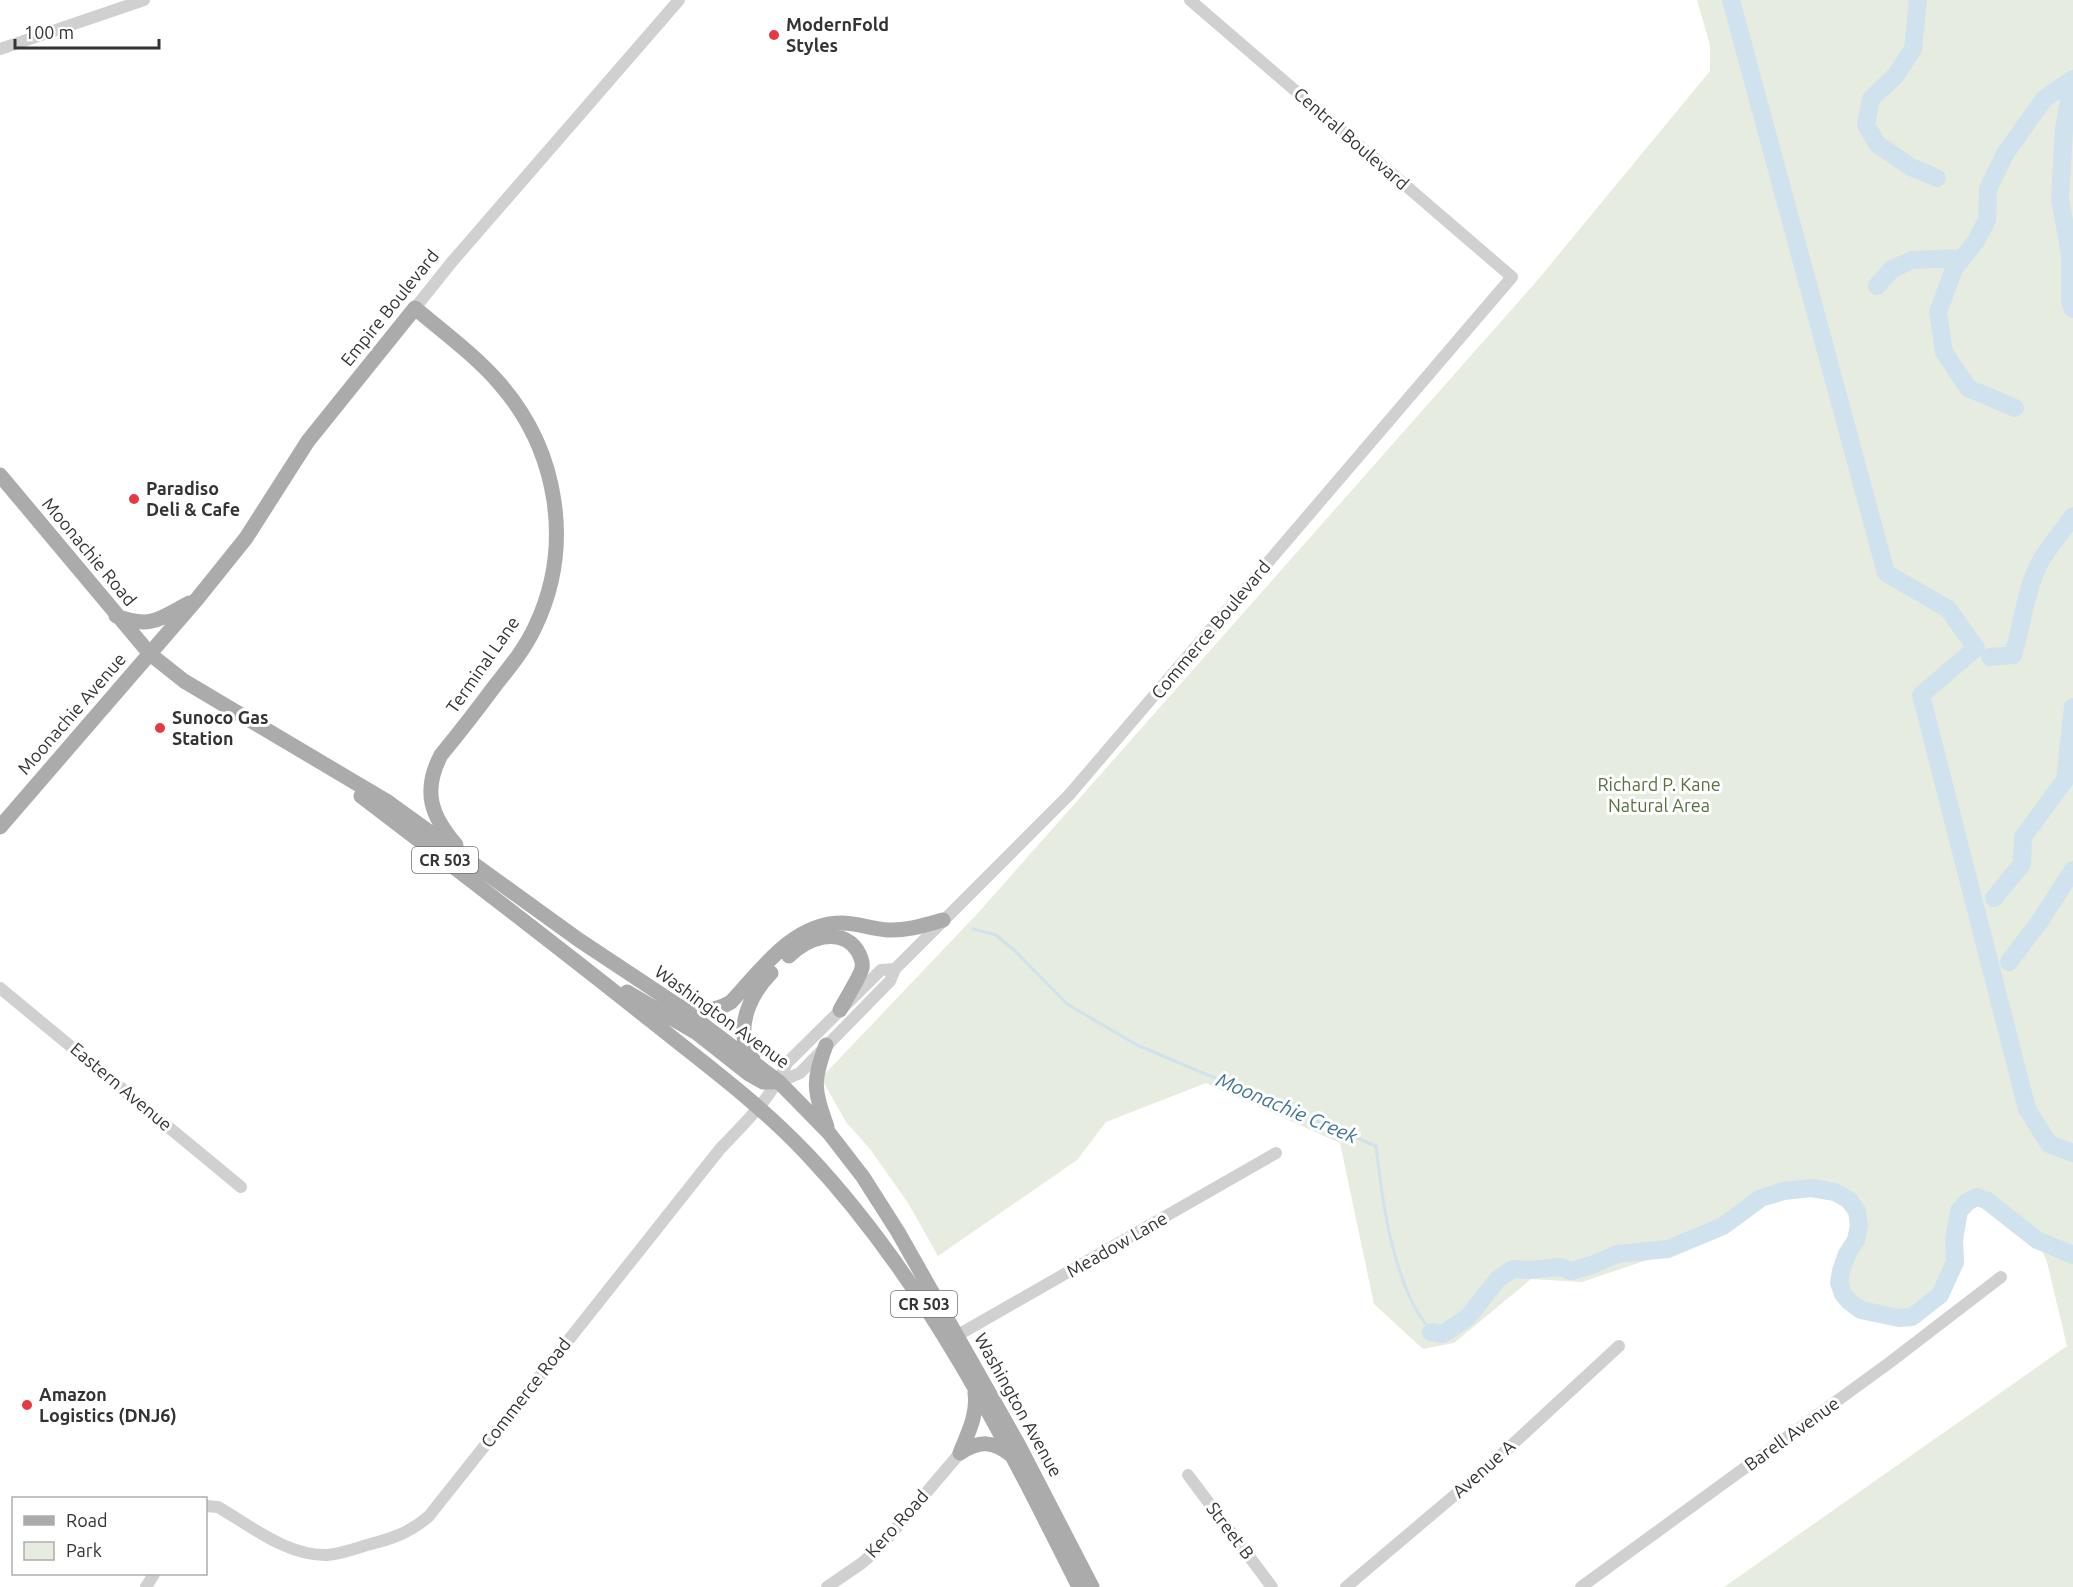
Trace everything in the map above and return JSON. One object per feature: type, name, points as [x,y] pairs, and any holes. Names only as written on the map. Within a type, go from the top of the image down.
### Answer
[{"type":"main road","name":"Empire Boulevard","points":[[150,654],[246,538],[308,441],[415,308]]},
{"type":"main road","name":"Terminal Lane","points":[[415,308],[487,369],[512,399],[540,447],[553,490],[556,512],[557,538],[553,573],[545,604],[535,628],[511,666],[441,756],[432,778],[431,791],[435,815],[472,863]]},
{"type":"main road","name":"Moonachie Road","points":[[0,475],[150,654]]},
{"type":"main road","points":[[116,616],[134,622],[149,622],[197,599]]},
{"type":"main road","name":"Washington Avenue","points":[[150,654],[184,681],[388,802],[579,940],[677,1005],[779,1082],[829,1133],[874,1194],[958,1335],[1020,1447],[1092,1587]]},
{"type":"main road","name":"Moonachie Avenue","points":[[0,827],[150,654]]},
{"type":"main road","name":"Washington Avenue","points":[[299,748],[590,972],[760,1107],[808,1154],[887,1251],[926,1306],[1013,1457],[1079,1587]]},
{"type":"main road","points":[[677,1005],[703,1011],[723,1007],[731,1002],[788,943],[812,929],[839,923],[890,930],[943,920]]},
{"type":"main road","points":[[755,1062],[746,1047],[745,1023],[751,999],[766,978],[798,947],[821,937],[841,936],[853,944],[860,954],[862,968],[840,1010]]},
{"type":"main road","points":[[590,972],[697,1034],[749,1074],[763,1082],[779,1082]]},
{"type":"main road","points":[[826,1045],[818,1068],[815,1088],[829,1133]]},
{"type":"main road","points":[[960,1453],[976,1405],[974,1389]]},
{"type":"main road","points":[[960,1453],[971,1446],[989,1443],[1000,1447],[1013,1457]]},
{"type":"street","points":[[0,49],[144,0]]},
{"type":"street","name":"Empire Boulevard","points":[[415,308],[451,263],[679,0]]},
{"type":"street","name":"Central Boulevard","points":[[1190,0],[1512,278]]},
{"type":"street","name":"Commerce Boulevard","points":[[779,1082],[800,1073],[891,981],[895,969],[1070,795],[1512,278]]},
{"type":"street","name":"Commerce Boulevard","points":[[779,1082],[787,1063],[881,970],[895,969]]},
{"type":"street","name":"Eastern Avenue","points":[[0,988],[241,1187]]},
{"type":"street","name":"Commerce Road","points":[[207,1506],[218,1507],[285,1546],[314,1554],[329,1555],[389,1540],[418,1526],[435,1508],[720,1149],[760,1107],[779,1082]]},
{"type":"street","name":"Meadow Lane","points":[[958,1335],[1276,1153]]},
{"type":"street","name":"Barell Avenue","points":[[1581,1587],[1889,1364],[2001,1277]]},
{"type":"street","name":"Avenue A","points":[[1346,1587],[1488,1467],[1619,1346]]},
{"type":"street","name":"Kero Road","points":[[827,1587],[862,1563],[880,1547],[960,1453]]},
{"type":"street","name":"Street B","points":[[1188,1475],[1272,1587]]},
{"type":"green space","name":"Richard P. Kane Natural Area","points":[[1697,0],[2073,0],[2073,1587],[1724,1587],[2067,1346],[2047,1262],[2037,1240],[1985,1200],[1977,1197],[1967,1202],[1959,1211],[1954,1240],[1955,1262],[1940,1295],[1912,1317],[1899,1318],[1861,1310],[1843,1294],[1839,1283],[1841,1271],[1847,1254],[1856,1240],[1859,1226],[1857,1211],[1849,1200],[1835,1192],[1811,1188],[1784,1191],[1761,1198],[1723,1226],[1705,1234],[1689,1246],[1582,1282],[1531,1279],[1454,1343],[1423,1349],[1374,1304],[1340,1143],[1206,1083],[1106,1122],[1077,1160],[938,1256],[908,1203],[870,1149],[846,1122],[821,1078],[978,913],[1536,282],[1710,71],[1710,45]]},
{"type":"waterway","points":[[1731,0],[1886,573],[1948,609],[1976,648],[1921,695],[2027,1109],[2049,1144],[2073,1153]]},
{"type":"waterway","points":[[1918,0],[1913,49],[1896,75],[1871,99],[1866,125],[1877,144],[1911,167],[1937,178]]},
{"type":"waterway","points":[[2015,408],[1968,388],[1944,352],[1938,312],[1954,269],[1976,241],[1987,220],[1988,189],[2005,154],[2044,99],[2073,79]]},
{"type":"waterway","points":[[2073,90],[2064,129],[2060,199],[2070,254],[2070,302],[2073,309]]},
{"type":"waterway","points":[[1877,286],[1892,269],[1912,260],[1962,258]]},
{"type":"waterway","points":[[1990,657],[2013,655],[2038,566],[2073,516]]},
{"type":"waterway","points":[[1994,898],[2022,864],[2023,837],[2065,780],[2073,707]]},
{"type":"waterway","points":[[2009,962],[2040,921],[2073,870]]},
{"type":"waterway","name":"Moonachie Creek","points":[[973,929],[996,935],[1067,1004],[1137,1045],[1376,1146],[1384,1205],[1397,1263],[1413,1304],[1431,1332]]},
{"type":"waterway","name":"Moonachie Creek","points":[[1431,1332],[1443,1334],[1468,1317],[1498,1279],[1513,1269],[1560,1267],[1571,1271],[1617,1254],[1668,1249],[1723,1226],[1761,1198],[1784,1191],[1811,1188],[1835,1192],[1849,1200],[1857,1211],[1859,1226],[1856,1240],[1847,1254],[1839,1283],[1843,1294],[1861,1310],[1899,1318],[1912,1317],[1940,1295],[1955,1262],[1954,1240],[1959,1211],[1967,1202],[1977,1197],[1986,1200],[2037,1240],[2073,1255]]},
{"type":"place","name":"ModernFold Styles","points":[[774,35]]},
{"type":"place","name":"Paradiso Deli & Cafe","points":[[134,499]]},
{"type":"place","name":"Sunoco Gas Station","points":[[160,728]]},
{"type":"place","name":"Amazon Logistics (DNJ6)","points":[[27,1405]]}]
